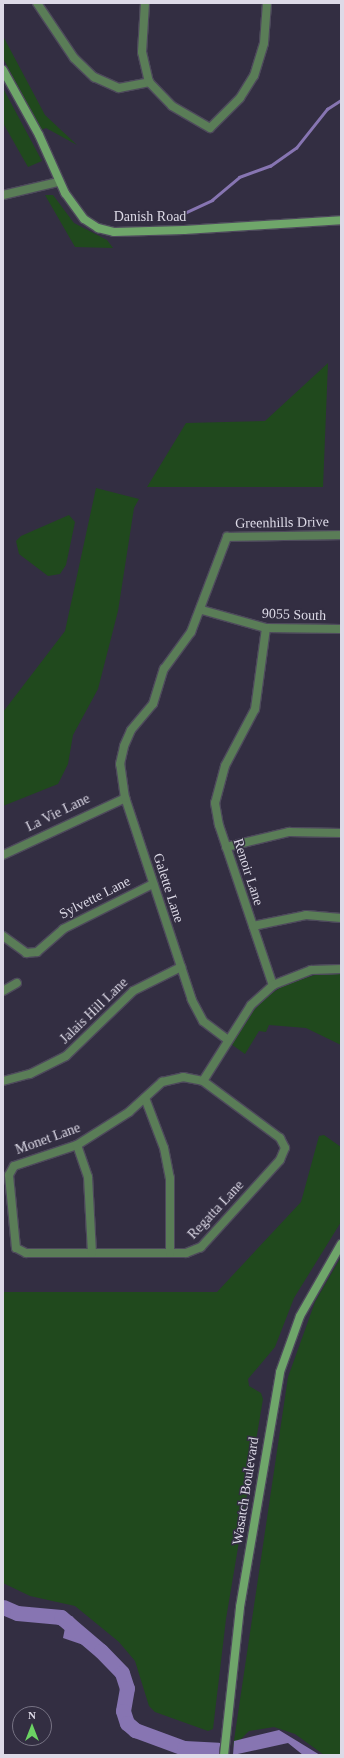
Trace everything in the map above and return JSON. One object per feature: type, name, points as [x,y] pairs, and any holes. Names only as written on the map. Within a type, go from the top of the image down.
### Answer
[{"type":"main road","name":"Danish Road","points":[[3,70],[39,135],[58,182],[84,219],[114,232],[341,220]]},
{"type":"main road","name":"Wasatch Boulevard","points":[[224,1755],[240,1608],[280,1372],[300,1316],[341,1244]]},
{"type":"street","points":[[37,3],[70,52],[94,77],[119,88],[149,82]]},
{"type":"street","points":[[145,3],[142,52],[149,82],[172,106],[210,128],[240,98],[254,76],[264,43],[267,3]]},
{"type":"street","points":[[3,194],[58,182]]},
{"type":"street","name":"Greenhills Drive","points":[[131,730],[153,704],[160,676],[182,648],[202,610],[227,537],[341,535]]},
{"type":"street","name":"9055 South","points":[[202,610],[266,628],[341,629]]},
{"type":"street","name":"Renoir Lane","points":[[266,628],[255,709],[225,766],[215,803],[226,846],[273,985]]},
{"type":"street","name":"Galette Lane","points":[[131,730],[120,764],[125,798],[197,1011],[228,1040]]},
{"type":"street","name":"La Vie Lane","points":[[3,855],[125,798]]},
{"type":"street","points":[[226,846],[289,832],[341,833]]},
{"type":"street","name":"Sylvette Lane","points":[[3,936],[19,950],[32,954],[62,928],[153,884]]},
{"type":"street","points":[[253,926],[306,915],[341,918]]},
{"type":"street","name":"Jalais Hill Lane","points":[[3,1081],[30,1074],[66,1056],[133,991],[181,967]]},
{"type":"street","points":[[203,1081],[251,1005],[273,985],[311,970],[341,969]]},
{"type":"street","points":[[3,991],[17,983]]},
{"type":"street","name":"Monet Lane","points":[[16,1248],[11,1170],[18,1163],[77,1145],[145,1098],[158,1085],[172,1078],[203,1081]]},
{"type":"street","name":"Regatta Lane","points":[[16,1248],[26,1253],[170,1253],[198,1250],[284,1154],[280,1138],[203,1081]]},
{"type":"street","points":[[145,1098],[164,1148],[170,1178],[170,1253]]},
{"type":"street","points":[[77,1145],[88,1178],[92,1253]]},
{"type":"green space","points":[[3,36],[45,115],[77,145],[46,128],[41,130],[3,58]]},
{"type":"green space","points":[[3,88],[42,161],[28,167],[3,123]]},
{"type":"green space","points":[[45,195],[53,195],[74,223],[107,240],[113,248],[75,247]]},
{"type":"green space","points":[[328,363],[323,487],[147,487],[186,423],[265,421]]},
{"type":"green space","points":[[96,488],[139,499],[134,508],[118,611],[98,689],[73,735],[68,764],[58,784],[3,806],[3,712],[65,631]]},
{"type":"green space","points":[[69,515],[75,522],[66,565],[60,574],[48,576],[19,554],[16,541],[21,536]]},
{"type":"green space","points":[[318,974],[341,974],[341,1045],[306,1028],[269,1025],[266,1032],[259,1031],[245,1054],[231,1044],[248,1016],[268,996],[284,985]]},
{"type":"green space","points":[[324,1135],[341,1147],[341,1222],[294,1298],[275,1347],[248,1379],[249,1386],[261,1393],[263,1399],[226,1619],[213,1729],[208,1731],[155,1712],[149,1706],[135,1661],[119,1642],[75,1606],[30,1596],[3,1583],[3,1292],[217,1292],[301,1202],[319,1136]]},
{"type":"green space","points":[[341,1257],[341,1755],[324,1755],[295,1734],[274,1727],[249,1731],[233,1747],[288,1377],[315,1302]]},
{"type":"shaded area","points":[[72,1616],[97,1644],[101,1651],[63,1638],[65,1628],[52,1622],[52,1618]]},
{"type":"shaded area","points":[[279,1730],[320,1755],[303,1755],[288,1743],[233,1755],[234,1741]]},
{"type":"waterway","points":[[176,217],[212,200],[239,177],[270,166],[296,148],[327,109],[341,100]]},
{"type":"waterway","points":[[3,1607],[17,1613],[61,1617],[101,1651],[122,1673],[127,1688],[123,1711],[127,1723],[135,1730],[184,1748],[218,1750]]}]
